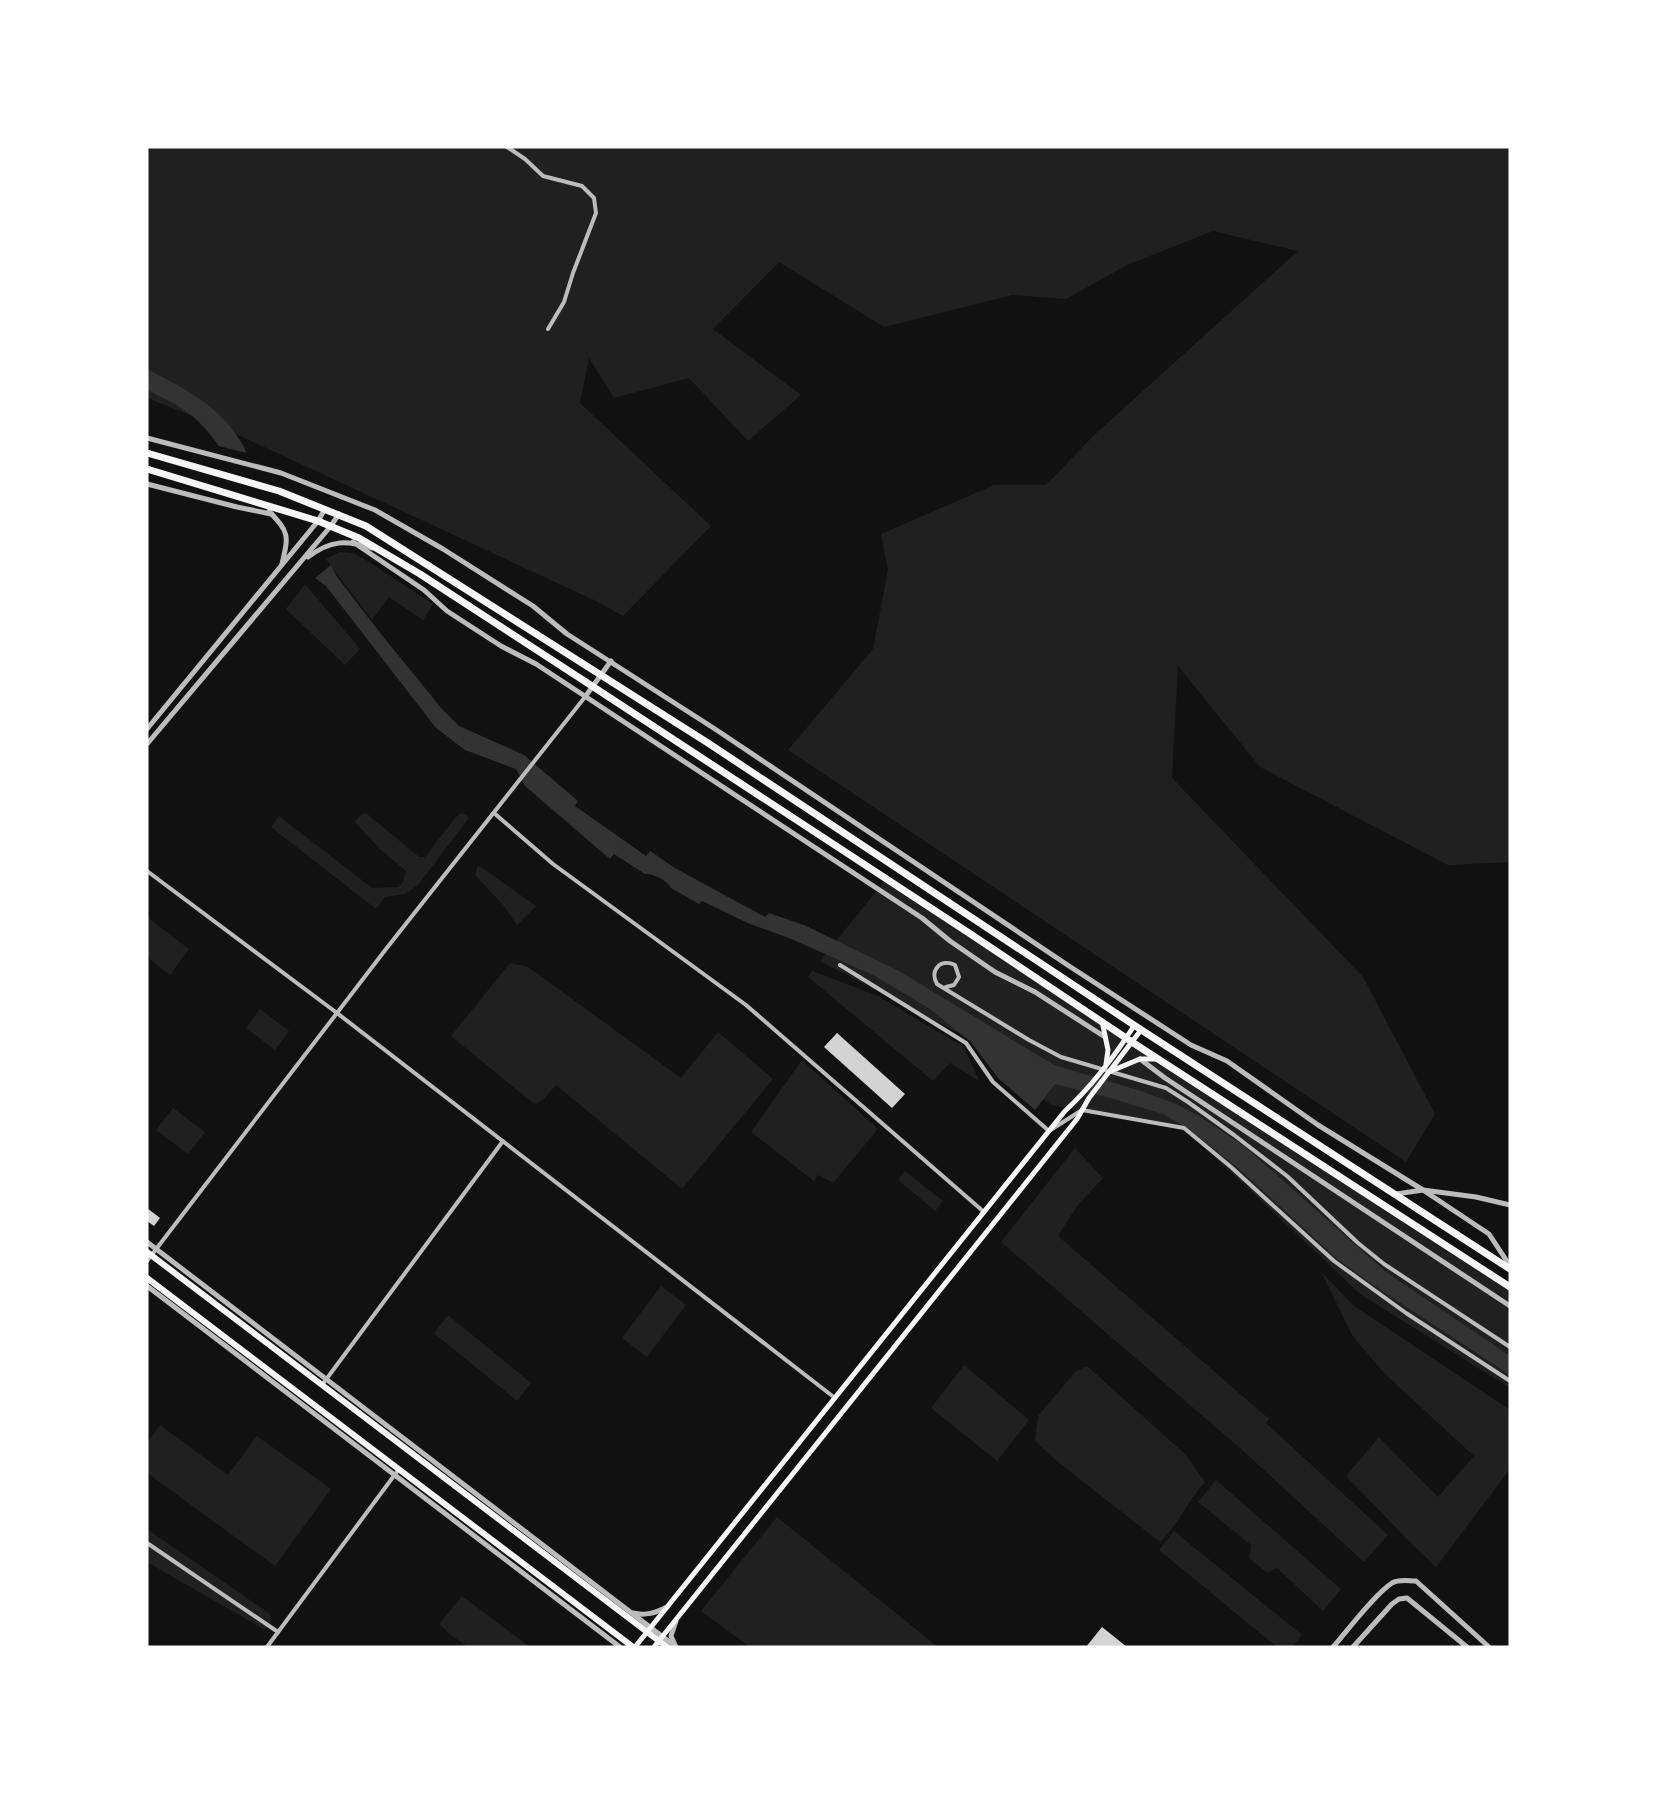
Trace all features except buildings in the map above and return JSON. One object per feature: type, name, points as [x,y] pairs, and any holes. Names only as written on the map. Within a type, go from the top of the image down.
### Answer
[{"type":"highway","points":[[147,453],[279,491],[366,526],[708,742],[1134,1026],[1510,1268]]},
{"type":"highway","points":[[147,469],[318,521],[359,538],[380,550],[1510,1287]]},
{"type":"main road","points":[[1102,1021],[1108,1060],[1107,1071]]},
{"type":"main road","points":[[1130,1040],[1134,1026]]},
{"type":"main road","points":[[147,1278],[397,1472],[634,1647],[1065,1111],[1086,1096],[1130,1040],[1141,1030]]},
{"type":"main road","points":[[1107,1071],[1140,1059],[1159,1059]]},
{"type":"main road","points":[[654,1647],[1069,1128],[1082,1110],[1086,1096]]},
{"type":"main road","points":[[150,1254],[661,1639],[667,1647]]},
{"type":"street","points":[[507,147],[525,159],[543,176],[582,186],[594,198],[596,213],[564,302],[548,329]]},
{"type":"street","points":[[147,438],[281,473],[375,510],[533,606],[567,634],[1149,1018],[1191,1045],[1227,1061],[1318,1125],[1489,1234],[1510,1268]]},
{"type":"street","points":[[147,483],[271,514]]},
{"type":"street","points":[[261,503],[283,526],[288,537],[281,566]]},
{"type":"street","points":[[147,729],[318,521],[325,509]]},
{"type":"street","points":[[147,744],[339,514]]},
{"type":"street","points":[[299,563],[322,547],[337,542],[353,542],[380,550]]},
{"type":"street","points":[[353,542],[424,590],[447,611],[501,646],[536,664],[922,918],[950,941],[995,972],[1035,992],[1105,1037]]},
{"type":"street","points":[[150,1254],[611,662]]},
{"type":"street","points":[[494,813],[553,864],[746,1005],[984,1212]]},
{"type":"street","points":[[147,871],[338,1013],[835,1398]]},
{"type":"street","points":[[946,987],[954,985],[959,977],[958,969],[951,963],[942,963],[934,972],[935,981],[940,986],[1029,1040],[1061,1057],[1166,1088],[1188,1102],[1234,1134],[1287,1176],[1358,1243],[1384,1264],[1510,1347]]},
{"type":"street","points":[[840,965],[966,1043],[993,1083],[1049,1131],[1082,1110],[1184,1128],[1231,1167],[1334,1261],[1406,1313],[1510,1381]]},
{"type":"street","points":[[1134,1026],[1142,1013]]},
{"type":"street","points":[[1141,1030],[1149,1018]]},
{"type":"street","points":[[1140,1059],[1165,1078],[1510,1305]]},
{"type":"street","points":[[322,1385],[502,1141]]},
{"type":"street","points":[[1396,1194],[1423,1190],[1476,1197],[1510,1205]]},
{"type":"street","points":[[147,1242],[150,1254],[327,1378],[631,1613],[649,1630]]},
{"type":"street","points":[[147,1286],[397,1472],[620,1647]]},
{"type":"street","points":[[267,1647],[397,1472]]},
{"type":"street","points":[[147,1543],[278,1632]]},
{"type":"street","points":[[1333,1647],[1394,1582],[1416,1581],[1489,1647]]},
{"type":"street","points":[[1353,1647],[1392,1604],[1399,1599],[1407,1598],[1467,1647]]},
{"type":"street","points":[[631,1613],[643,1615],[654,1613],[668,1606]]},
{"type":"street","points":[[676,1647],[671,1636],[678,1617]]},
{"type":"street","points":[[661,1639],[676,1647]]},
{"type":"shaded area","points":[[147,147],[1510,147],[1510,862],[1448,865],[1260,767],[1178,666],[1172,778],[1363,977],[1435,1114],[1406,1162],[788,750],[873,649],[888,570],[881,534],[994,485],[1046,485],[1093,436],[1298,251],[1213,231],[1127,265],[1066,299],[1012,295],[884,327],[779,262],[713,329],[801,395],[748,441],[689,378],[614,398],[589,358],[580,403],[711,526],[623,616],[596,601],[221,427],[147,398]]},
{"type":"shaded area","points":[[147,369],[185,389],[208,405],[228,424],[243,444],[246,453],[219,446],[188,412],[147,390]]},
{"type":"shaded area","points":[[340,552],[352,553],[363,558],[433,604],[423,620],[389,597],[372,620],[326,559]]},
{"type":"shaded area","points":[[331,565],[337,577],[381,634],[442,709],[459,726],[524,755],[578,801],[575,806],[646,856],[650,851],[675,868],[765,917],[769,913],[804,925],[899,971],[1054,1065],[1138,1090],[1174,1103],[1199,1116],[1244,1146],[1386,1272],[1510,1356],[1510,1375],[1336,1258],[1236,1166],[1185,1127],[1163,1114],[1055,1084],[1035,1110],[998,1078],[971,1042],[927,1007],[873,975],[789,938],[750,924],[702,901],[699,904],[671,888],[660,878],[645,874],[614,854],[610,859],[525,786],[516,769],[465,750],[436,728],[326,586],[315,578]]},
{"type":"shaded area","points":[[305,584],[360,649],[345,665],[286,609]]},
{"type":"shaded area","points":[[366,813],[419,857],[425,857],[456,817],[462,813],[467,815],[468,819],[418,885],[405,894],[385,897],[376,909],[271,827],[279,816],[372,888],[398,887],[403,882],[406,871],[380,849],[355,822],[360,815]]},
{"type":"shaded area","points":[[478,865],[536,906],[517,925],[504,906],[475,875]]},
{"type":"shaded area","points":[[886,879],[1510,1287],[1510,1388],[1360,1294],[1184,1128],[1051,1105],[968,1038],[820,961]]},
{"type":"shaded area","points":[[147,917],[189,949],[170,975],[147,957]]},
{"type":"shaded area","points":[[510,963],[528,967],[681,1078],[718,1032],[773,1079],[682,1189],[556,1085],[544,1099],[534,1104],[451,1036]]},
{"type":"shaded area","points":[[812,971],[878,996],[964,1047],[979,1081],[950,1063],[933,1081],[808,977]]},
{"type":"shaded area","points":[[260,1009],[289,1031],[275,1050],[246,1028]]},
{"type":"shaded area","points":[[802,1060],[878,1129],[833,1183],[818,1175],[814,1181],[751,1132]]},
{"type":"shaded area","points":[[173,1108],[205,1132],[188,1154],[156,1130]]},
{"type":"shaded area","points":[[1075,1148],[1103,1178],[1077,1206],[1058,1236],[1269,1419],[1266,1423],[1388,1535],[1364,1562],[1241,1449],[1001,1242]]},
{"type":"shaded area","points":[[905,1171],[943,1201],[935,1211],[898,1180]]},
{"type":"shaded area","points":[[1322,1273],[1354,1306],[1510,1410],[1510,1469],[1436,1567],[1346,1476],[1379,1437],[1438,1497],[1474,1456],[1385,1374],[1352,1335]]},
{"type":"shaded area","points":[[661,1286],[686,1305],[647,1357],[622,1338]]},
{"type":"shaded area","points":[[448,1315],[531,1383],[517,1401],[434,1333]]},
{"type":"shaded area","points":[[964,1365],[1029,1420],[997,1461],[931,1408]]},
{"type":"shaded area","points":[[1087,1366],[1186,1455],[1205,1482],[1172,1529],[1160,1542],[1058,1462],[1035,1441],[1038,1416],[1076,1371]]},
{"type":"shaded area","points":[[160,1425],[228,1475],[257,1436],[331,1489],[275,1566],[147,1473],[147,1443]]},
{"type":"shaded area","points":[[1216,1480],[1341,1589],[1323,1611],[1277,1568],[1267,1573],[1249,1558],[1251,1545],[1198,1502]]},
{"type":"shaded area","points":[[777,1517],[938,1647],[750,1647],[701,1611]]},
{"type":"shaded area","points":[[147,1529],[270,1614],[271,1622],[265,1630],[147,1562]]},
{"type":"shaded area","points":[[1174,1531],[1302,1635],[1292,1647],[1277,1647],[1159,1550]]},
{"type":"shaded area","points":[[462,1596],[530,1647],[468,1647],[452,1636],[439,1624]]}]
